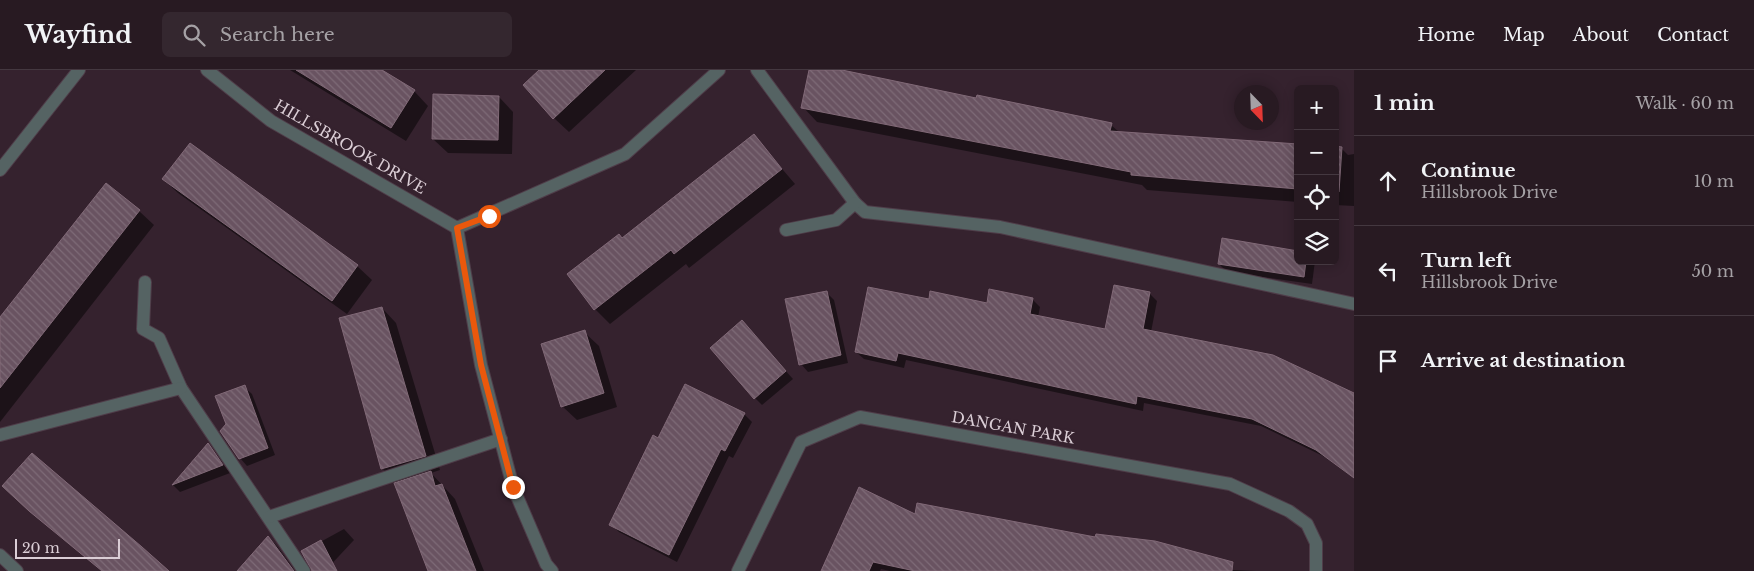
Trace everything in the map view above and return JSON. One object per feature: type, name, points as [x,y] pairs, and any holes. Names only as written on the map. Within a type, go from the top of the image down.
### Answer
[{"type":"street","points":[[0,170],[79,70]]},
{"type":"street","name":"HILLSBROOK DRIVE","points":[[207,70],[271,121],[457,228]]},
{"type":"street","points":[[552,571],[546,564],[513,487],[481,365],[457,228],[625,154],[719,70]]},
{"type":"street","points":[[757,70],[855,203],[865,212],[1000,227],[1354,304]]},
{"type":"street","points":[[786,230],[836,220],[855,203]]},
{"type":"street","points":[[145,282],[143,329],[158,338],[181,388],[304,571]]},
{"type":"street","points":[[0,435],[181,388]]},
{"type":"street","name":"DANGAN PARK","points":[[738,571],[801,442],[860,417],[1230,484],[1289,511],[1307,524],[1316,542],[1316,571]]},
{"type":"street","points":[[269,517],[501,438]]},
{"type":"street","points":[[0,555],[17,571]]},
{"type":"building","points":[[296,70],[382,70],[415,90],[391,128]]},
{"type":"building","points":[[539,70],[605,70],[553,119],[523,85]]},
{"type":"building","points":[[809,70],[842,70],[976,98],[977,95],[1112,123],[1110,131],[1294,144],[1294,189],[1131,175],[1131,172],[801,108]]},
{"type":"building","points":[[433,94],[499,96],[498,140],[432,139]]},
{"type":"building","points":[[754,134],[782,169],[674,254],[671,250],[594,310],[567,274],[619,234],[622,238]]},
{"type":"building","points":[[190,143],[358,265],[332,301],[162,179]]},
{"type":"building","points":[[1339,147],[1342,147],[1339,192]]},
{"type":"building","points":[[106,183],[140,210],[0,388],[0,317]]},
{"type":"building","points":[[1222,238],[1294,250],[1294,265],[1306,265],[1304,277],[1218,264]]},
{"type":"building","points":[[1114,285],[1150,292],[1143,329],[1273,355],[1354,393],[1354,478],[1316,450],[1252,419],[1137,396],[1136,404],[898,353],[896,361],[855,352],[868,287],[929,299],[930,291],[987,303],[989,289],[1033,298],[1030,314],[1105,329]]},
{"type":"building","points":[[827,291],[841,355],[799,365],[785,299]]},
{"type":"building","points":[[382,307],[426,456],[381,469],[339,318]]},
{"type":"building","points":[[742,320],[786,371],[754,399],[710,348]]},
{"type":"building","points":[[585,330],[604,393],[561,407],[541,344]]},
{"type":"building","points":[[685,384],[745,413],[725,451],[721,449],[669,555],[609,525],[653,435],[658,438]]},
{"type":"building","points":[[245,385],[268,448],[239,459],[220,431],[226,424],[215,396]]},
{"type":"building","points":[[208,443],[223,465],[172,485]]},
{"type":"building","points":[[32,453],[169,571],[102,571],[29,511],[2,486]]},
{"type":"building","points":[[431,471],[435,486],[442,484],[476,571],[428,571],[394,483]]},
{"type":"building","points":[[859,487],[915,514],[917,503],[1095,537],[1096,534],[1155,541],[1233,562],[1232,571],[915,571],[873,562],[869,571],[821,571]]},
{"type":"building","points":[[268,536],[294,571],[237,571]]},
{"type":"building","points":[[321,540],[337,571],[312,571],[301,551]]},
{"type":"route","points":[[489,216],[457,228],[481,365],[513,487]]}]
